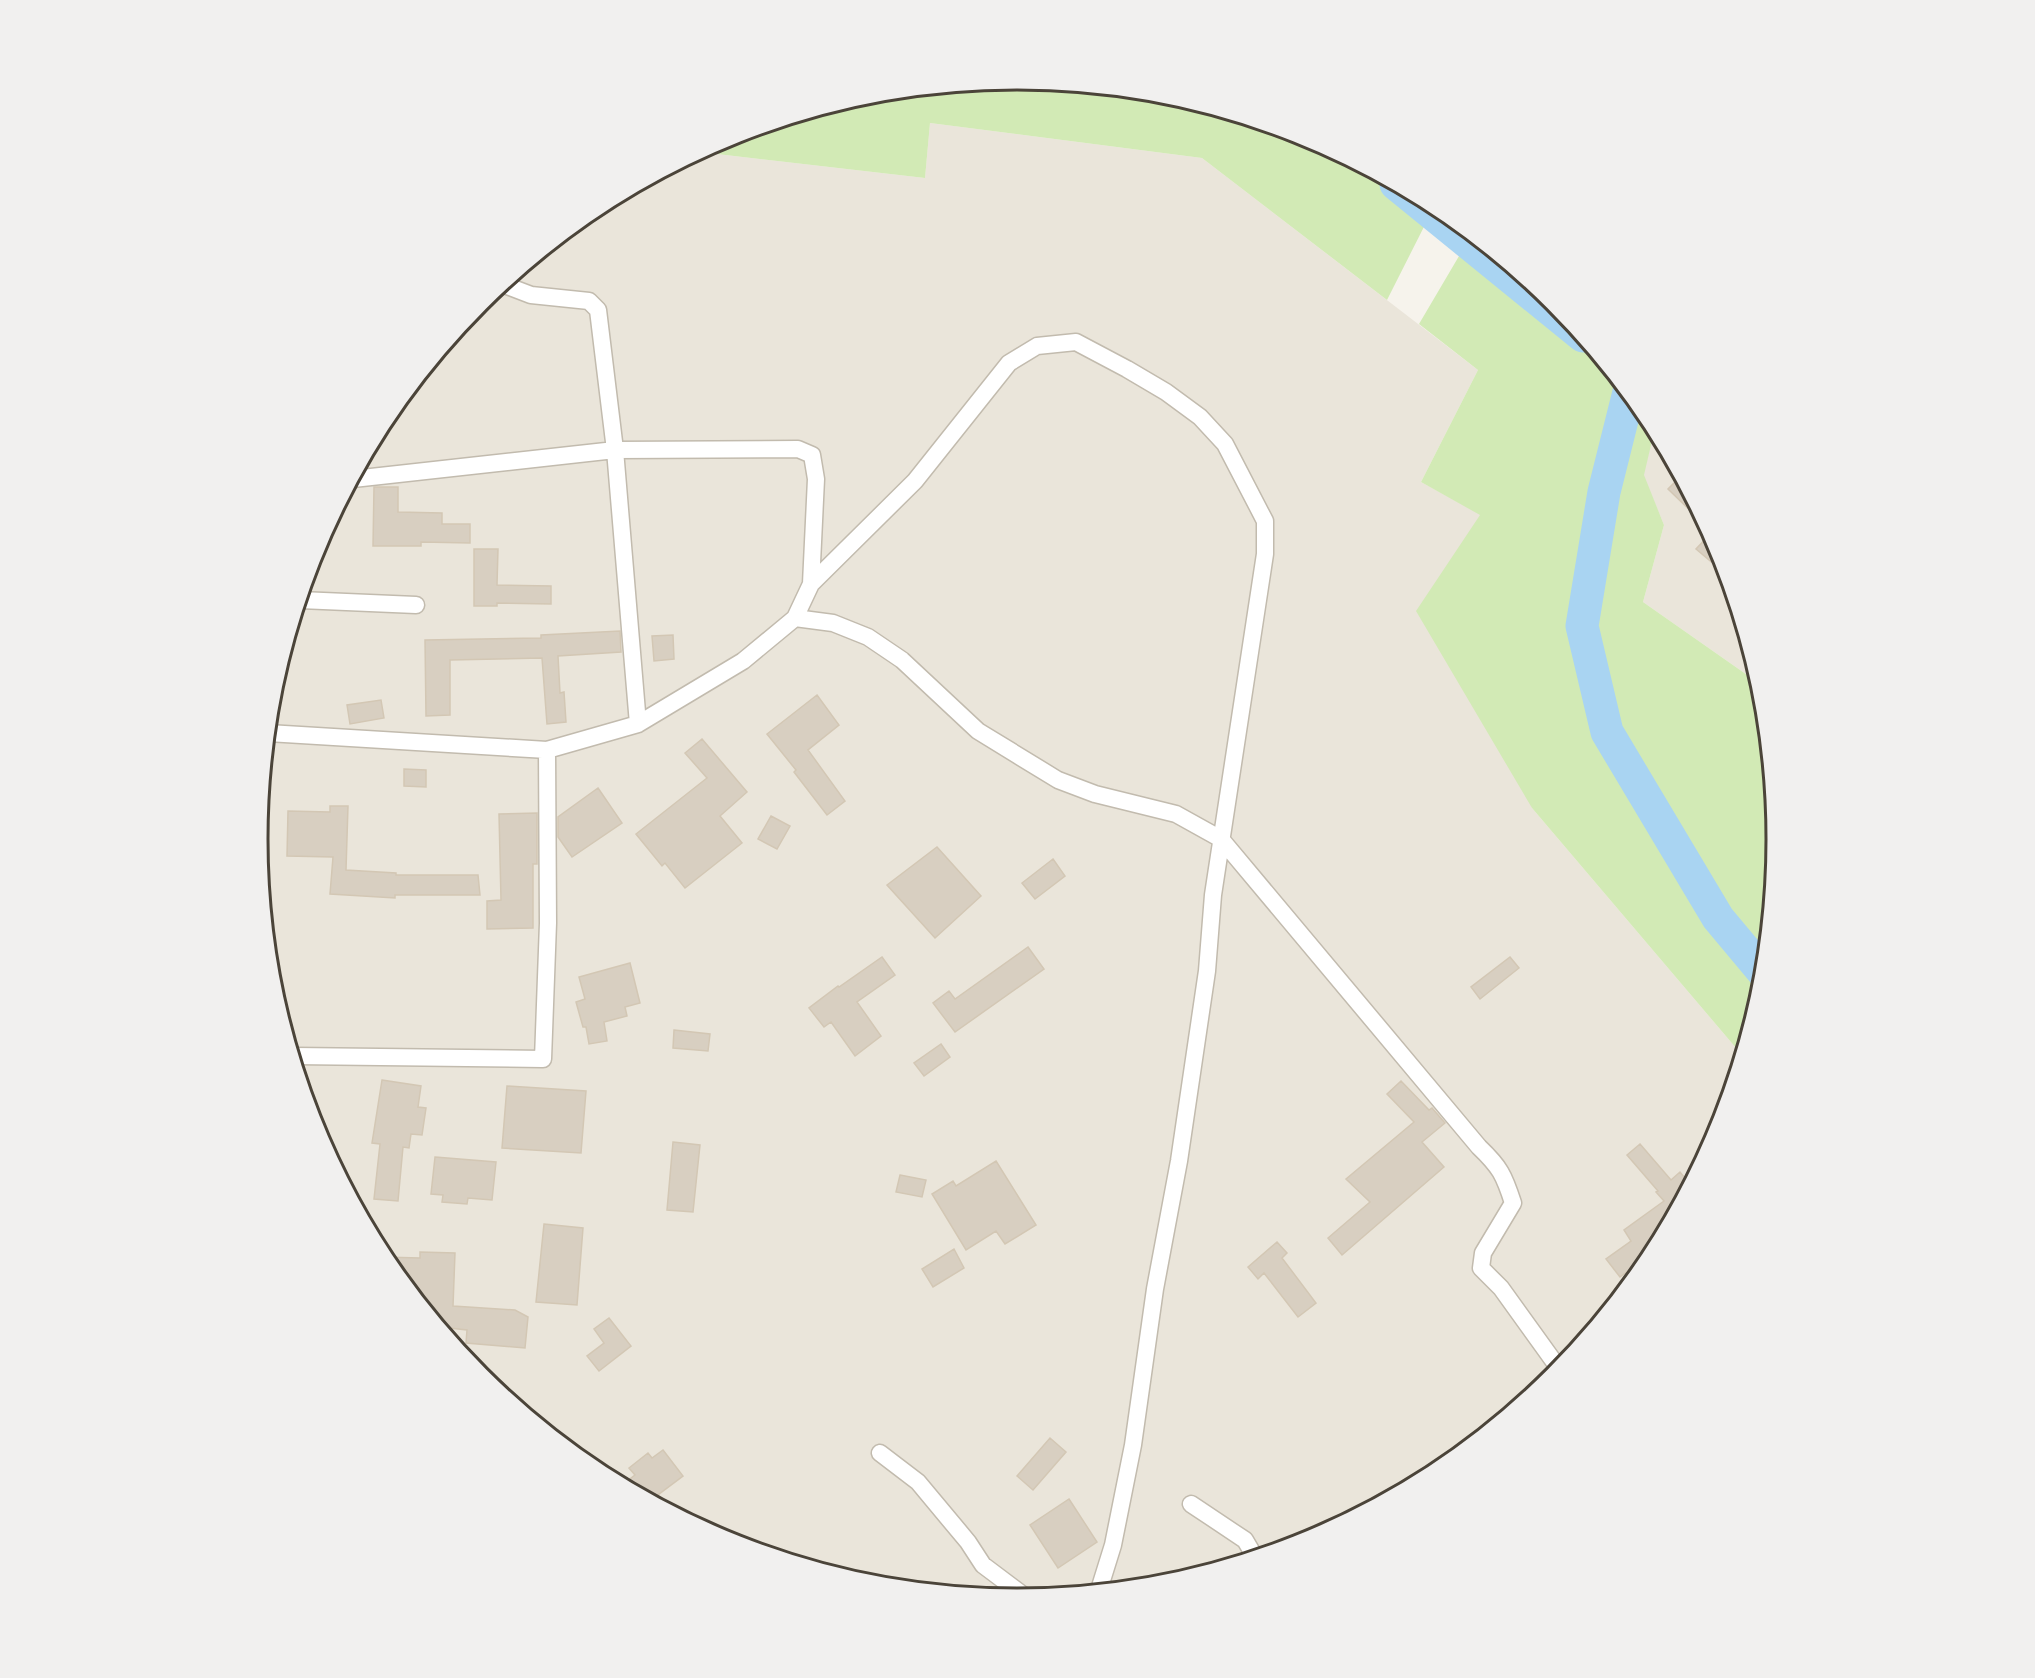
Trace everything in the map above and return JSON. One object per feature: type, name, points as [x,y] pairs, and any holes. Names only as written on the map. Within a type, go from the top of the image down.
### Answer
[{"type":"street","points":[[511,288],[531,295],[589,301],[598,310],[615,450],[638,724]]},
{"type":"street","points":[[276,734],[547,750],[638,724],[743,661],[795,618],[811,585],[915,481],[1009,363],[1036,346],[1076,342],[1167,392],[1200,417],[1226,444],[1265,521],[1265,554],[1213,895],[1207,971],[1179,1161],[1155,1289],[1133,1445],[1113,1545],[1101,1583]]},
{"type":"street","points":[[362,478],[615,450],[798,449],[812,455],[816,479],[811,585]]},
{"type":"street","points":[[307,600],[416,605]]},
{"type":"street","points":[[795,618],[832,623],[868,637],[902,660],[978,731],[1058,780],[1095,794],[1176,814],[1221,839],[1479,1147],[1498,1166],[1513,1203],[1483,1253],[1481,1268],[1501,1288],[1554,1362]]},
{"type":"street","points":[[301,1056],[543,1059],[548,923],[547,750]]},
{"type":"street","points":[[880,1453],[918,1482],[968,1542],[983,1565],[1013,1588]]},
{"type":"street","points":[[1191,1504],[1245,1540],[1251,1550]]},
{"type":"shaded area","points":[[930,123],[1202,158],[1478,370],[1421,482],[1480,514],[1532,808],[1736,1048],[1727,1080],[1689,1170],[1666,1214],[1640,1255],[1581,1333],[1511,1402],[1434,1462],[1349,1511],[1258,1548],[1164,1574],[1115,1582],[1018,1588],[969,1586],[920,1582],[871,1574],[824,1562],[731,1531],[686,1511],[601,1462],[562,1433],[488,1369],[454,1333],[423,1295],[369,1213],[346,1170],[308,1080],[294,1033],[275,937],[268,839],[270,790],[283,693],[308,598],[346,508],[369,464],[423,383],[454,345],[524,276],[601,216],[643,190],[716,154],[925,178]]},
{"type":"shaded area","points":[[1652,442],[1689,508],[1709,552],[1727,598],[1748,676],[1643,602],[1664,525],[1643,475]]},
{"type":"green space","points":[[1018,90],[1115,96],[1164,104],[1211,116],[1304,147],[1349,167],[1431,214],[1387,300],[1202,158],[930,123],[925,178],[716,154],[777,130],[824,116],[871,104],[920,96]]},
{"type":"green space","points":[[1468,241],[1547,309],[1581,345],[1612,383],[1652,442],[1644,475],[1664,525],[1643,602],[1748,676],[1760,741],[1765,790],[1765,888],[1752,985],[1736,1048],[1532,808],[1416,611],[1480,515],[1421,482],[1478,370],[1419,324]]},
{"type":"building","points":[[1675,482],[1690,510],[1668,489]]},
{"type":"building","points":[[374,487],[398,487],[398,512],[442,513],[442,524],[470,524],[470,543],[421,542],[421,546],[373,546]]},
{"type":"building","points":[[1704,541],[1714,564],[1696,549]]},
{"type":"building","points":[[474,549],[498,549],[497,585],[551,586],[551,604],[497,603],[497,606],[474,606]]},
{"type":"building","points":[[620,631],[621,652],[558,656],[560,693],[564,692],[566,722],[547,724],[542,658],[450,660],[450,715],[426,716],[425,640],[541,638],[541,635]]},
{"type":"building","points":[[673,635],[674,659],[654,661],[652,636]]},
{"type":"building","points":[[817,695],[839,725],[808,750],[845,801],[827,815],[794,772],[796,770],[767,734]]},
{"type":"building","points":[[381,700],[384,718],[350,724],[347,705]]},
{"type":"building","points":[[702,739],[747,792],[720,816],[742,843],[685,888],[665,863],[662,866],[636,834],[707,778],[685,753]]},
{"type":"building","points":[[404,769],[426,770],[426,787],[404,786]]},
{"type":"building","points":[[598,788],[622,823],[572,857],[558,837],[558,817]]},
{"type":"building","points":[[330,806],[348,806],[346,870],[396,873],[396,875],[478,875],[480,895],[395,895],[395,898],[330,894],[333,857],[287,856],[288,811],[330,812]]},
{"type":"building","points":[[537,813],[537,864],[533,864],[533,928],[487,929],[487,901],[501,900],[499,814]]},
{"type":"building","points":[[771,816],[790,826],[777,849],[758,839]]},
{"type":"building","points":[[937,847],[981,896],[935,938],[887,885]]},
{"type":"building","points":[[1053,859],[1065,876],[1035,899],[1022,883]]},
{"type":"building","points":[[1028,947],[1044,969],[955,1032],[933,1003],[949,991],[955,999]]},
{"type":"building","points":[[882,957],[895,975],[857,1002],[881,1036],[855,1056],[831,1022],[824,1027],[809,1008]]},
{"type":"building","points":[[1510,957],[1519,968],[1480,999],[1471,987]]},
{"type":"building","points":[[630,963],[640,1003],[625,1007],[627,1016],[604,1022],[607,1041],[589,1044],[586,1027],[583,1027],[576,1002],[585,999],[579,977]]},
{"type":"building","points":[[674,1030],[710,1034],[708,1051],[673,1048]]},
{"type":"building","points":[[941,1044],[950,1057],[924,1076],[914,1063]]},
{"type":"building","points":[[382,1080],[421,1086],[418,1107],[426,1108],[422,1135],[411,1134],[409,1148],[403,1147],[398,1201],[374,1199],[380,1144],[372,1143]]},
{"type":"building","points":[[1401,1081],[1429,1110],[1432,1108],[1445,1123],[1422,1142],[1444,1167],[1342,1255],[1328,1238],[1370,1202],[1346,1179],[1414,1122],[1387,1094]]},
{"type":"building","points":[[507,1086],[586,1091],[581,1153],[502,1148]]},
{"type":"building","points":[[673,1142],[700,1145],[693,1212],[667,1210]]},
{"type":"building","points":[[1640,1144],[1671,1180],[1680,1172],[1685,1178],[1666,1214],[1640,1255],[1630,1270],[1620,1277],[1606,1259],[1631,1241],[1624,1230],[1664,1201],[1627,1155]]},
{"type":"building","points":[[435,1157],[496,1162],[492,1200],[468,1198],[467,1204],[442,1202],[443,1195],[431,1194]]},
{"type":"building","points":[[996,1161],[1036,1225],[1005,1244],[996,1231],[966,1250],[932,1194],[953,1181],[956,1186]]},
{"type":"building","points":[[900,1175],[926,1180],[922,1197],[896,1192]]},
{"type":"building","points":[[544,1224],[583,1228],[577,1305],[536,1302]]},
{"type":"building","points":[[1277,1242],[1287,1253],[1282,1258],[1316,1303],[1298,1317],[1264,1273],[1258,1279],[1248,1267]]},
{"type":"building","points":[[954,1249],[964,1268],[933,1287],[922,1269]]},
{"type":"building","points":[[420,1252],[455,1253],[453,1306],[515,1310],[528,1317],[525,1348],[466,1343],[467,1330],[450,1328],[397,1257],[420,1258]]},
{"type":"building","points":[[609,1318],[631,1346],[599,1371],[587,1356],[604,1343],[594,1329]]},
{"type":"building","points":[[1050,1438],[1066,1452],[1033,1490],[1017,1476]]},
{"type":"building","points":[[663,1450],[683,1476],[657,1495],[629,1479],[635,1475],[629,1468],[648,1453],[652,1458]]},
{"type":"building","points":[[1069,1499],[1097,1542],[1058,1568],[1030,1525]]},
{"type":"waterway","points":[[1450,228],[1525,289]]},
{"type":"waterway","points":[[1626,403],[1604,492],[1582,626],[1607,732],[1718,918],[1756,963]]}]
